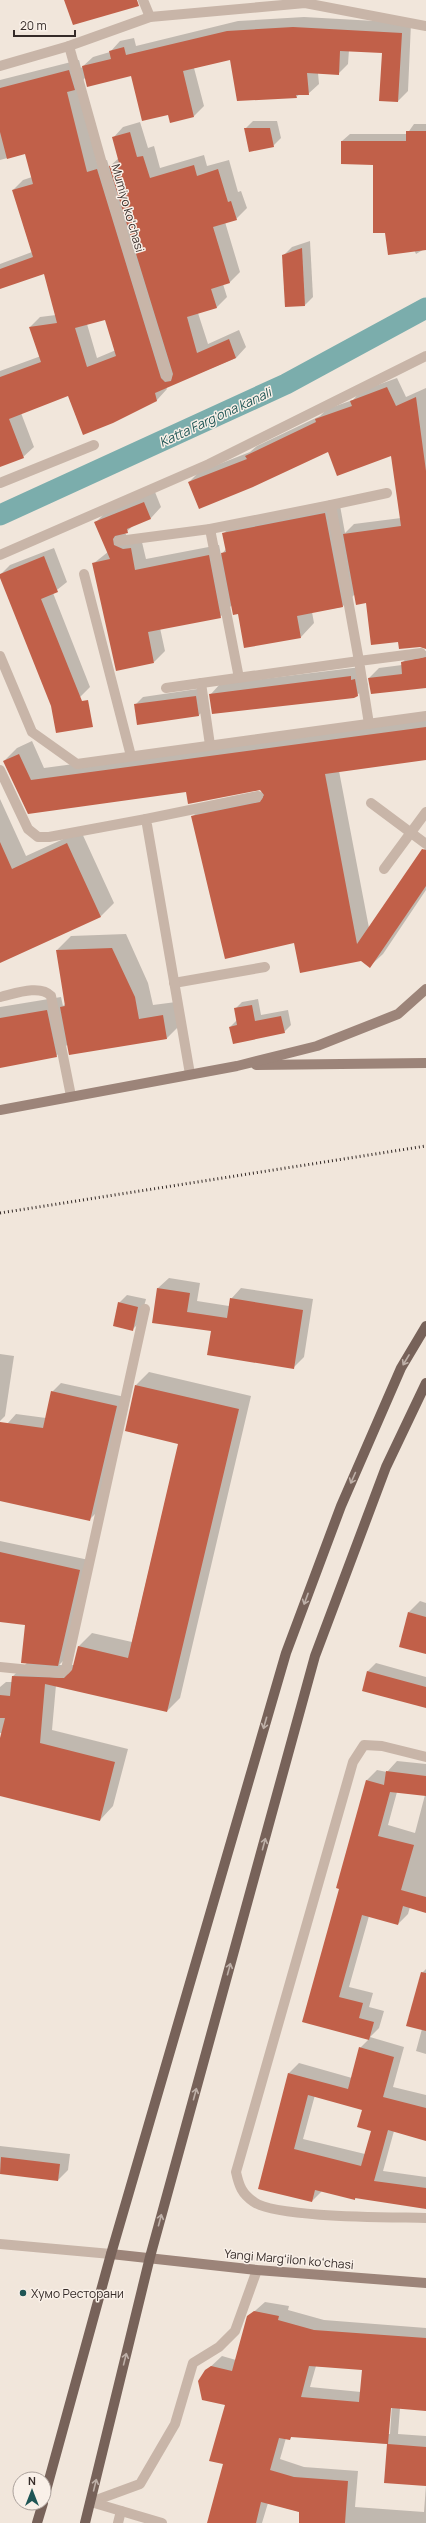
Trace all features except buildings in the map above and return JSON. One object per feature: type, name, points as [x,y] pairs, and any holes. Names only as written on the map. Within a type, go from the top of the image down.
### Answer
[{"type":"main road","points":[[0,1110],[237,1066],[317,1046],[398,1014],[426,989]]},
{"type":"main road","points":[[237,1066],[426,1063]]},
{"type":"main road","points":[[51,2471],[111,2254],[286,1653],[340,1506],[401,1368],[426,1326]]},
{"type":"main road","points":[[85,2523],[150,2257],[315,1656],[386,1467],[426,1383]]},
{"type":"main road","name":"Yangi Margʻilon koʻchasi","points":[[111,2254],[150,2257],[257,2270],[426,2283]]},
{"type":"main road","points":[[37,2523],[41,2511]]},
{"type":"street","points":[[143,0],[150,17]]},
{"type":"street","points":[[0,66],[69,46],[150,17],[304,2],[426,26]]},
{"type":"street","name":"Mumiyo koʻchasi","points":[[69,46],[110,192],[167,376]]},
{"type":"street","points":[[0,555],[209,464],[426,356]]},
{"type":"street","points":[[0,483],[94,445]]},
{"type":"street","points":[[119,541],[210,529],[387,493]]},
{"type":"street","points":[[331,505],[369,724]]},
{"type":"street","points":[[210,529],[239,678]]},
{"type":"street","points":[[84,574],[131,756]]},
{"type":"street","points":[[166,688],[421,653]]},
{"type":"street","points":[[0,656],[32,732],[76,764],[426,716]]},
{"type":"street","points":[[201,683],[210,745]]},
{"type":"street","points":[[0,770],[28,830],[38,837],[49,837],[146,819],[258,796]]},
{"type":"street","points":[[371,803],[426,844]]},
{"type":"street","points":[[384,869],[426,812]]},
{"type":"street","points":[[146,819],[190,1074]]},
{"type":"street","points":[[174,983],[265,967]]},
{"type":"street","points":[[0,997],[40,989],[47,991],[50,996],[71,1096]]},
{"type":"street","points":[[0,1667],[60,1673],[66,1669],[146,1309]]},
{"type":"street","points":[[426,1757],[382,1746],[364,1745],[353,1762],[236,2172],[239,2188],[255,2203],[290,2212],[426,2218]]},
{"type":"street","points":[[0,2244],[111,2254]]},
{"type":"street","points":[[91,2502],[140,2484],[175,2424],[193,2362],[219,2346],[235,2331],[257,2270]]},
{"type":"street","points":[[91,2502],[162,2523]]},
{"type":"street","points":[[118,2523],[121,2511]]},
{"type":"waterway","name":"Katta Farg'ona kanali","points":[[0,515],[286,384],[426,308]]},
{"type":"railway","points":[[0,1213],[426,1146]]},
{"type":"place","name":"Хумо Ресторани","points":[[23,2293]]}]
